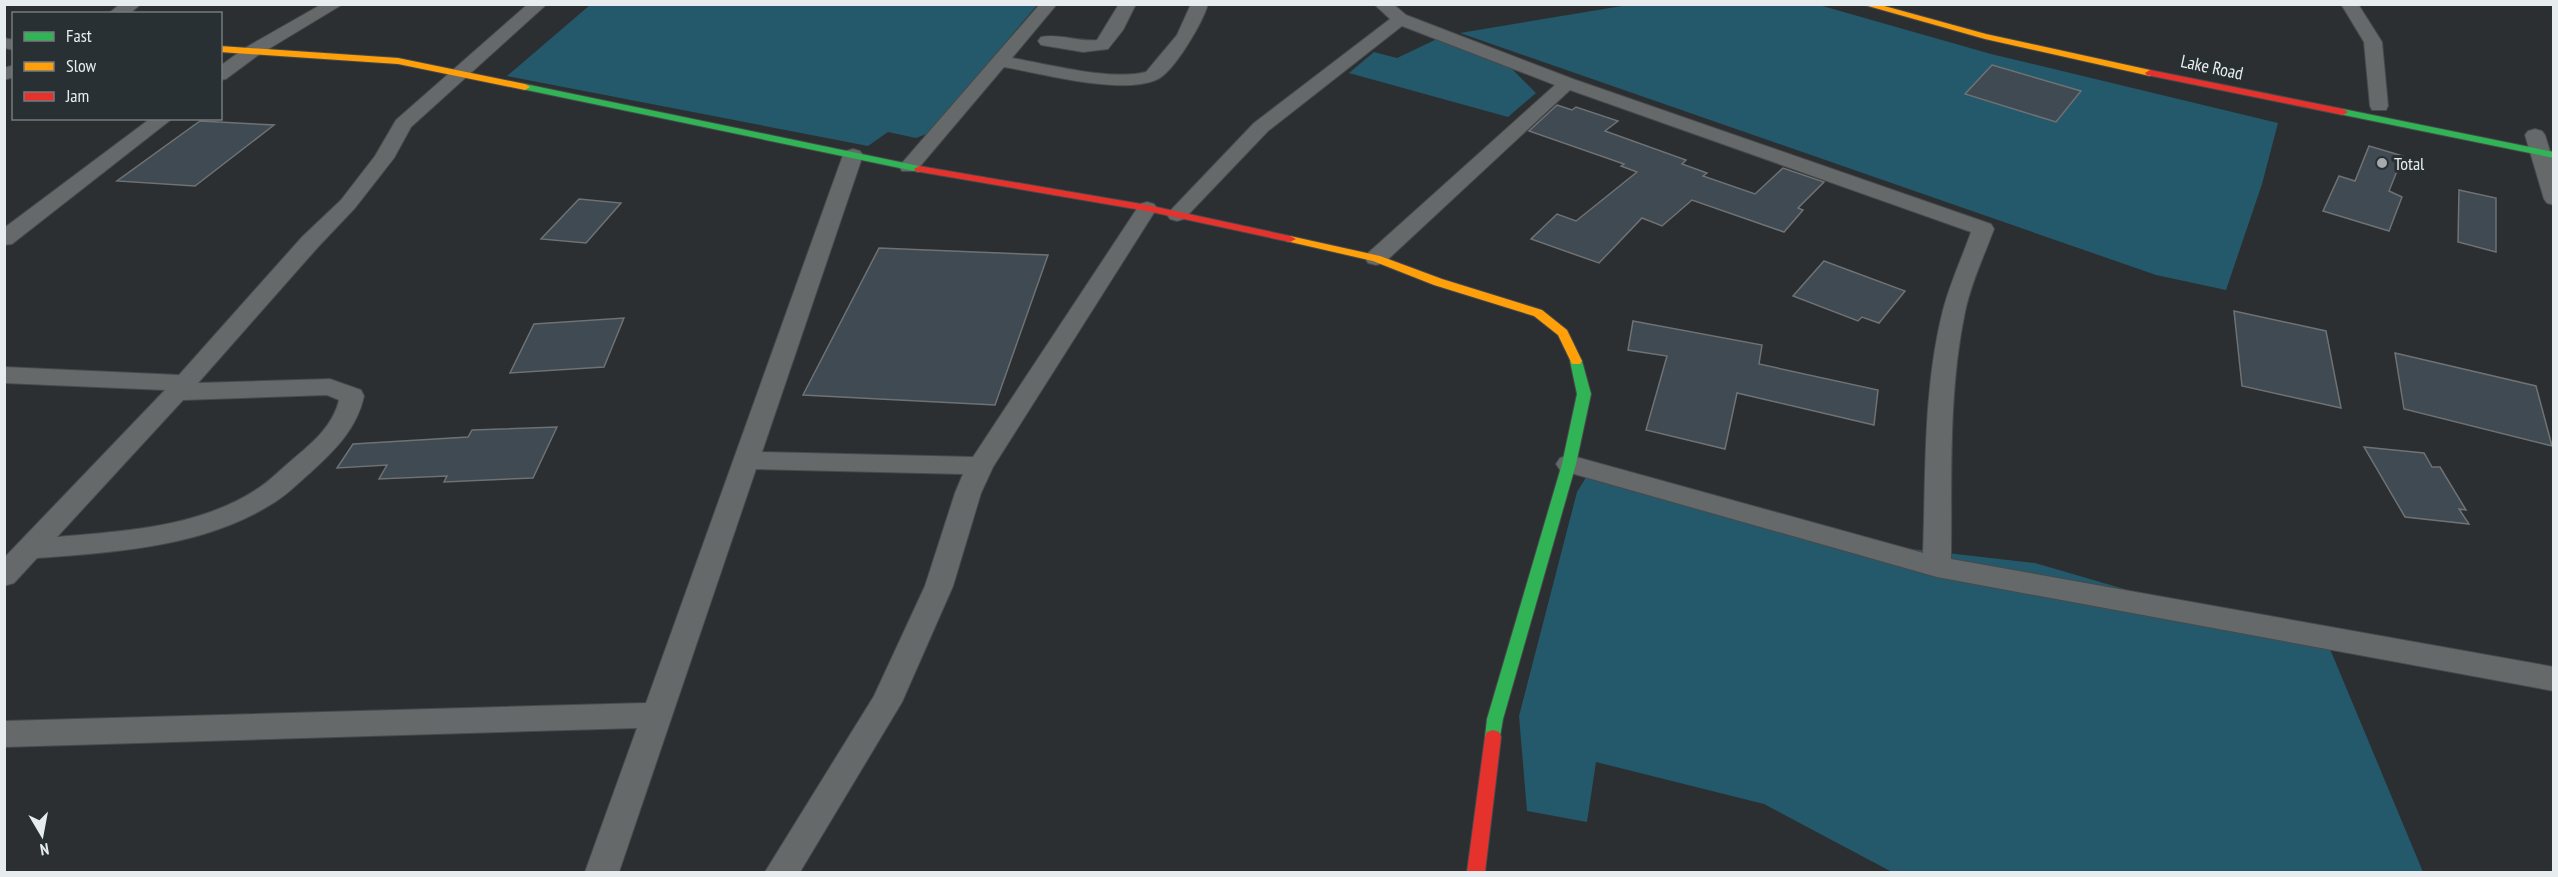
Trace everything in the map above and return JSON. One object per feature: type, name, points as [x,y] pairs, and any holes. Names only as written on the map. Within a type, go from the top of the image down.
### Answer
[{"type":"street","points":[[119,12],[133,4]]},
{"type":"street","points":[[222,74],[251,52],[335,4]]},
{"type":"street","points":[[14,562],[181,388],[310,242],[348,204],[384,158],[403,124],[539,4]]},
{"type":"street","points":[[909,167],[1049,4]]},
{"type":"street","points":[[1047,41],[1083,47],[1102,45],[1114,30],[1128,4]]},
{"type":"street","points":[[1001,61],[1115,79],[1135,80],[1152,75],[1180,45],[1196,21],[1200,4]]},
{"type":"street","points":[[1382,4],[1400,19],[1567,83],[1983,229],[1955,309],[1945,370],[1939,447],[1937,567]]},
{"type":"street","name":"Lake Road","points":[[1865,4],[1984,36],[2131,69],[2541,143]]},
{"type":"street","points":[[2349,4],[2373,42],[2379,106]]},
{"type":"street","points":[[1177,215],[1261,127],[1400,19]]},
{"type":"street","points":[[222,49],[398,61],[909,167],[1147,208],[1376,258],[1438,282],[1538,313],[1563,333],[1576,362],[1584,394],[1569,464],[1495,719],[1476,873]]},
{"type":"street","points":[[1376,258],[1567,83]]},
{"type":"street","points":[[2344,98],[2446,118]]},
{"type":"street","points":[[4,239],[161,120]]},
{"type":"street","points":[[2541,143],[2553,199]]},
{"type":"street","points":[[602,873],[853,155]]},
{"type":"street","points":[[782,873],[887,702],[939,586],[968,493],[980,466],[1147,208]]},
{"type":"street","points":[[4,375],[181,388],[330,387],[352,396],[350,412],[329,441],[265,497],[224,518],[157,537],[14,562]]},
{"type":"street","points":[[747,460],[980,466]]},
{"type":"street","points":[[1569,464],[1937,567],[2553,679]]},
{"type":"street","points":[[4,734],[658,715]]},
{"type":"shaded area","points":[[590,5],[1037,5],[929,133],[916,138],[888,132],[868,146],[507,76]]},
{"type":"shaded area","points":[[1628,5],[1819,5],[1991,54],[2278,123],[2262,184],[2226,290],[2156,275],[1460,33]]},
{"type":"shaded area","points":[[1439,38],[1512,69],[1536,93],[1508,117],[1349,73],[1374,52],[1397,58]]},
{"type":"shaded area","points":[[1593,466],[1895,547],[2035,563],[2330,649],[2423,872],[1892,872],[1764,804],[1596,762],[1587,822],[1527,811],[1519,716],[1577,492]]},
{"type":"building","points":[[1992,65],[2081,91],[2056,122],[1965,94]]},
{"type":"building","points":[[1557,105],[1572,110],[1576,107],[1618,121],[1605,131],[1686,160],[1682,164],[1707,173],[1703,176],[1755,194],[1783,168],[1824,182],[1798,208],[1803,210],[1784,232],[1692,200],[1662,226],[1642,218],[1599,263],[1531,239],[1557,214],[1576,221],[1637,172],[1621,166],[1624,164],[1529,131]]},
{"type":"building","points":[[200,121],[274,125],[195,186],[117,181]]},
{"type":"building","points":[[2369,146],[2403,156],[2389,191],[2402,197],[2389,231],[2323,211],[2339,176],[2355,181]]},
{"type":"building","points":[[2459,190],[2496,198],[2496,252],[2458,242]]},
{"type":"building","points":[[579,199],[621,203],[586,243],[541,239]]},
{"type":"building","points":[[879,248],[1048,255],[995,405],[803,395]]},
{"type":"building","points":[[1824,261],[1905,291],[1879,323],[1862,317],[1858,321],[1793,296]]},
{"type":"building","points":[[2234,311],[2326,331],[2341,408],[2242,386]]},
{"type":"building","points":[[624,318],[604,367],[510,373],[534,324]]},
{"type":"building","points":[[1633,321],[1762,345],[1759,364],[1878,390],[1874,425],[1737,393],[1725,449],[1646,430],[1667,356],[1628,350]]},
{"type":"building","points":[[2395,353],[2536,386],[2552,446],[2404,409]]},
{"type":"building","points":[[557,427],[533,478],[444,482],[447,476],[379,479],[387,465],[337,468],[353,444],[468,437],[472,430]]},
{"type":"building","points":[[2364,447],[2424,453],[2432,467],[2440,467],[2466,510],[2459,509],[2469,524],[2405,517]]},
{"type":"traffic: fast","points":[[525,87],[919,169]]},
{"type":"traffic: fast","points":[[2343,112],[2554,155]]},
{"type":"traffic: fast","points":[[1493,737],[1495,719],[1569,464],[1584,394],[1576,361]]},
{"type":"traffic: slow","points":[[1865,4],[1985,36],[2150,73]]},
{"type":"traffic: slow","points":[[222,49],[398,61],[525,87]]},
{"type":"traffic: slow","points":[[1290,239],[1376,258],[1438,282],[1538,313],[1563,333],[1576,361]]},
{"type":"traffic: jam","points":[[2150,73],[2343,112]]},
{"type":"traffic: jam","points":[[919,169],[1147,208],[1290,239]]},
{"type":"traffic: jam","points":[[1476,872],[1493,737]]},
{"type":"place","name":"Total","points":[[2382,163]]}]
